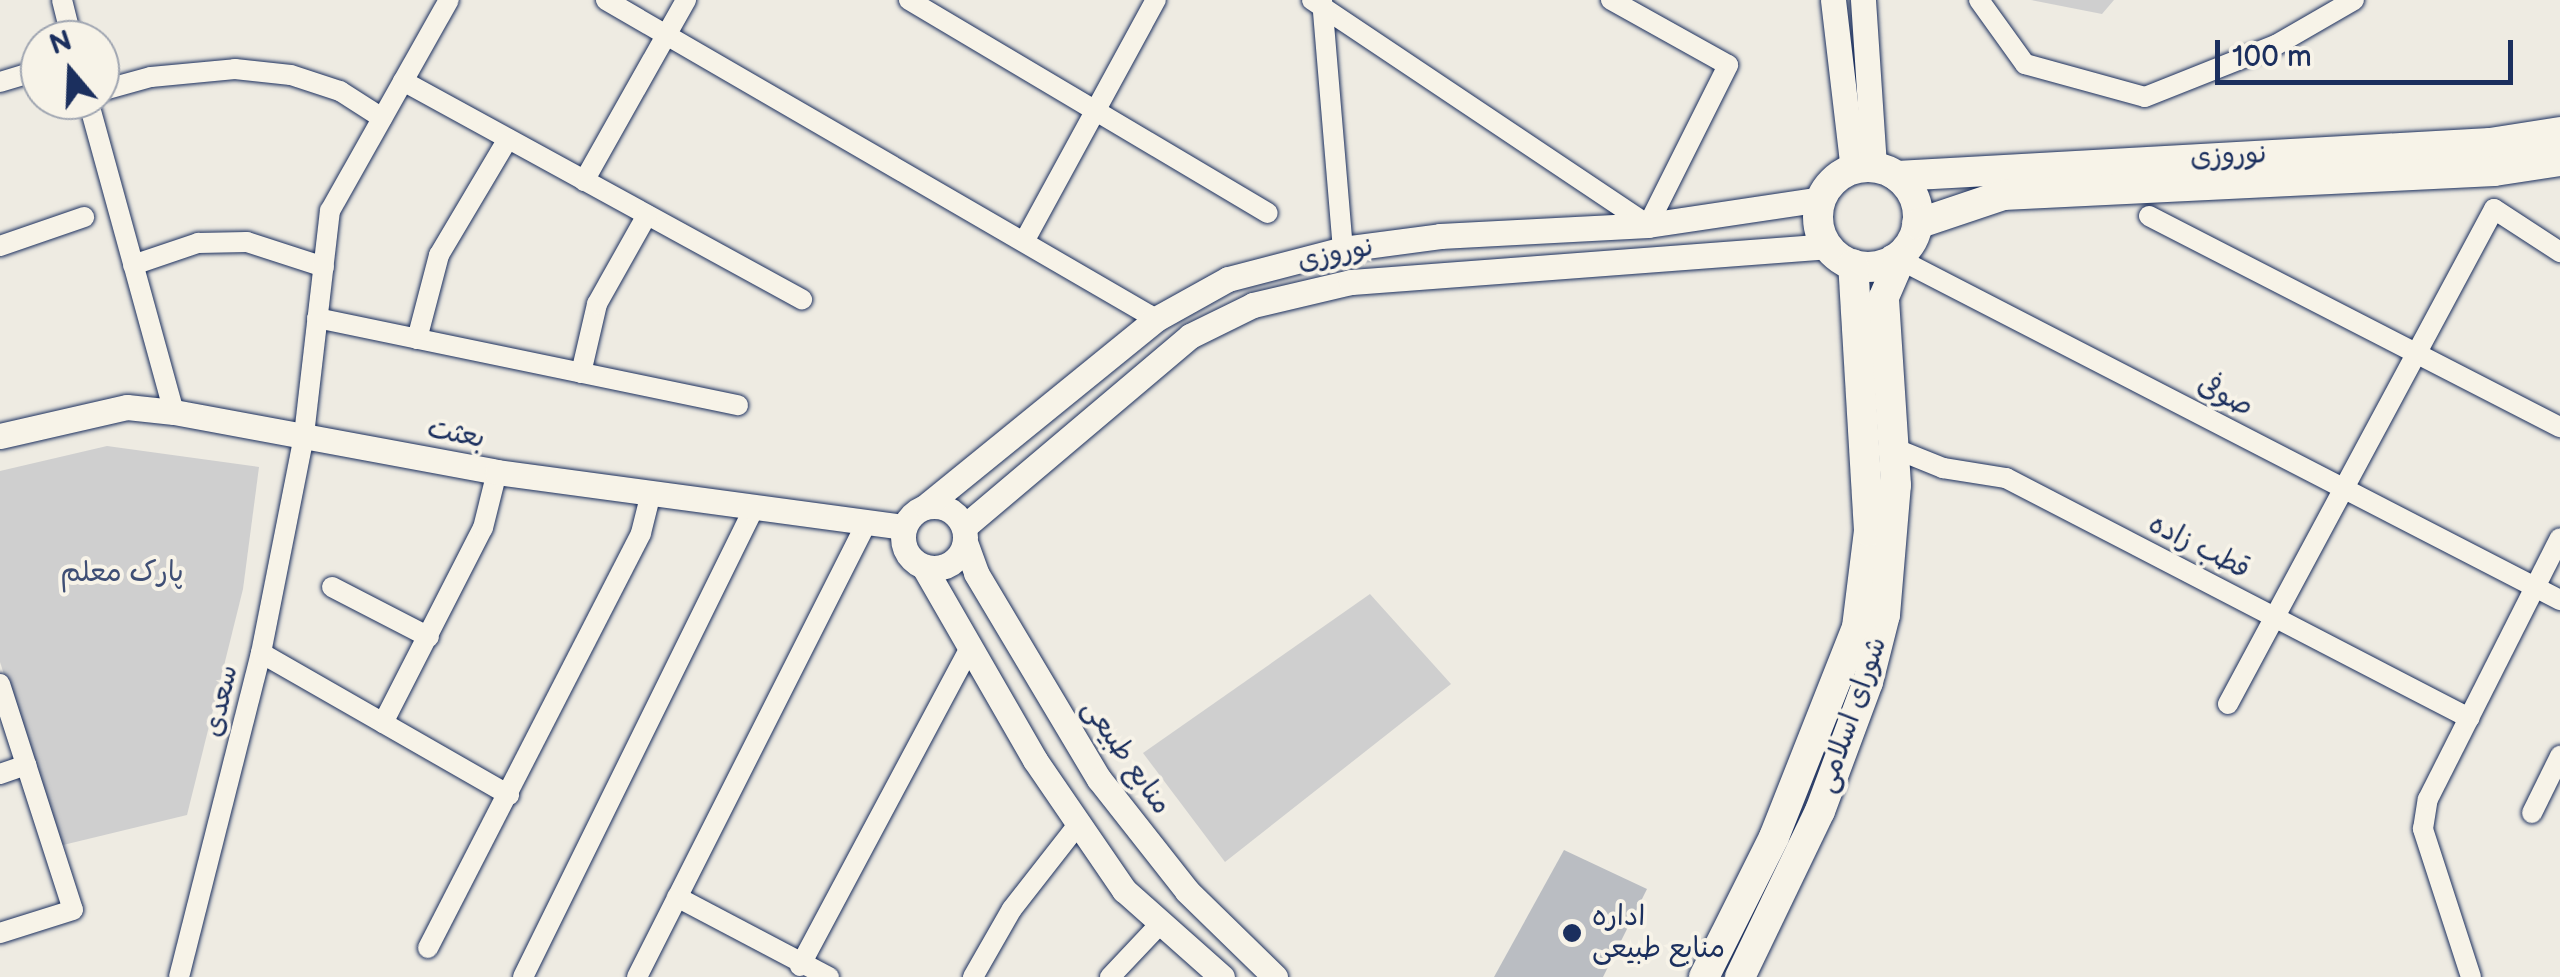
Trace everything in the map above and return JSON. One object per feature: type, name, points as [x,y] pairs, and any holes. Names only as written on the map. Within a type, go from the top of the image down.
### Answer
[{"type":"main road","name":"نوروزی","points":[[1875,170],[2490,143],[2560,132]]},
{"type":"main road","name":"نوروزی","points":[[1917,224],[2003,194],[2494,171],[2560,162]]},
{"type":"main road","points":[[1875,170],[1914,197],[1917,224],[1895,257],[1840,255],[1818,215],[1821,199],[1875,170]]},
{"type":"main road","name":"شورای اسلامی","points":[[1704,977],[1774,837],[1857,627],[1868,532],[1840,255]]},
{"type":"main road","name":"شورای اسلامی","points":[[1740,977],[1820,811],[1868,682],[1894,554],[1896,449],[1884,297],[1895,257]]},
{"type":"street","name":"سعدی","points":[[179,977],[261,653],[304,435],[330,210],[449,0]]},
{"type":"street","points":[[606,0],[1026,238],[1156,319]]},
{"type":"street","points":[[584,181],[686,0]]},
{"type":"street","points":[[909,0],[1268,213]]},
{"type":"street","points":[[1026,238],[1156,0]]},
{"type":"street","points":[[1318,1],[1648,225],[1728,65],[1611,0]]},
{"type":"street","points":[[1833,0],[1875,170]]},
{"type":"street","points":[[1862,0],[1875,170]]},
{"type":"street","points":[[1979,0],[2025,64],[2146,96],[2276,45],[2354,0]]},
{"type":"street","points":[[1318,1],[1343,248]]},
{"type":"street","points":[[120,86],[151,78],[254,71],[292,74],[340,91],[382,118]]},
{"type":"street","points":[[403,81],[802,298]]},
{"type":"street","points":[[93,120],[174,412]]},
{"type":"street","points":[[417,339],[439,255],[508,139]]},
{"type":"street","name":"نوروزی","points":[[926,506],[1156,319],[1228,280],[1343,248],[1440,236],[1648,225],[1821,199]]},
{"type":"street","points":[[2228,704],[2341,486],[2494,210],[2560,252]]},
{"type":"street","points":[[580,373],[597,304],[647,215]]},
{"type":"street","points":[[0,246],[84,216]]},
{"type":"street","points":[[2149,216],[2418,350],[2560,427]]},
{"type":"street","points":[[133,265],[198,243],[247,242],[324,267]]},
{"type":"street","name":"نوروزی","points":[[964,534],[1190,336],[1253,305],[1351,282],[1840,255]]},
{"type":"street","name":"صوفی","points":[[1895,257],[2560,600]]},
{"type":"street","points":[[318,318],[738,405]]},
{"type":"street","name":"بعثت","points":[[0,436],[127,407],[650,496],[903,527]]},
{"type":"street","name":"قطب زاده","points":[[1896,449],[1956,472],[2006,478],[2469,718]]},
{"type":"street","points":[[383,723],[483,528],[498,472]]},
{"type":"street","points":[[428,948],[641,533],[650,496]]},
{"type":"street","points":[[924,567],[950,564],[964,534],[942,506],[926,506],[903,527],[906,551],[924,567],[969,650],[1124,890],[1222,977]]},
{"type":"street","points":[[523,977],[754,508]]},
{"type":"street","points":[[637,977],[867,522]]},
{"type":"street","name":"منابع طبیعی","points":[[964,534],[994,604],[1099,779],[1187,890],[1276,977]]},
{"type":"street","points":[[2470,977],[2423,828],[2428,799],[2560,538]]},
{"type":"street","points":[[332,588],[430,637]]},
{"type":"street","points":[[800,966],[969,650]]},
{"type":"street","points":[[261,653],[509,795]]},
{"type":"street","points":[[0,684],[74,910],[0,933]]},
{"type":"street","points":[[2532,813],[2560,756]]},
{"type":"street","points":[[0,774],[26,765]]},
{"type":"street","points":[[973,977],[1012,909],[1080,822]]},
{"type":"street","points":[[676,897],[800,966],[828,977]]},
{"type":"street","points":[[1110,977],[1159,925]]},
{"type":"green space","points":[[2031,0],[2114,0],[2102,14]]},
{"type":"green space","name":"پارک معلم","points":[[107,446],[259,467],[243,589],[187,815],[59,846],[0,662],[0,471]]},
{"type":"green space","points":[[1370,594],[1451,684],[1225,862],[1143,753]]},
{"type":"building","name":"اداره منابع طبیعی","points":[[1564,850],[1647,889],[1603,977],[1494,977]]},
{"type":"place","name":"اداره منابع طبیعی","points":[[1572,933]]}]
